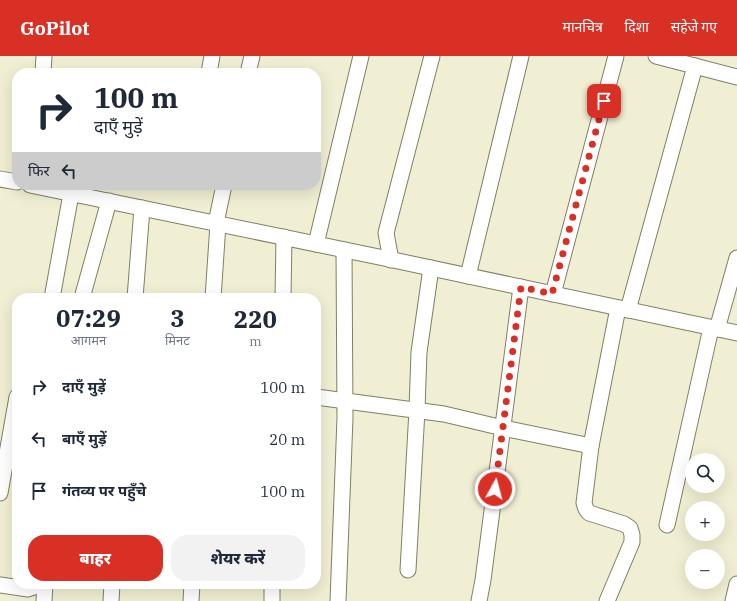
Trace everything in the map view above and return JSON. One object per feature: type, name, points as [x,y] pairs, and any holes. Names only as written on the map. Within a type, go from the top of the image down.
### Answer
[{"type":"street","points":[[43,68],[44,56]]},
{"type":"street","points":[[210,68],[212,56]]},
{"type":"street","points":[[249,68],[252,56]]},
{"type":"street","points":[[316,244],[361,56]]},
{"type":"street","points":[[391,260],[386,233],[432,56]]},
{"type":"street","points":[[468,276],[521,56]]},
{"type":"street","points":[[552,294],[616,56]]},
{"type":"street","points":[[656,56],[737,77]]},
{"type":"street","points":[[607,601],[632,542],[632,535],[630,528],[624,524],[588,513],[586,509],[584,503],[592,446],[623,309],[695,66]]},
{"type":"street","points":[[0,179],[12,181]]},
{"type":"street","points":[[53,190],[284,237],[737,333]]},
{"type":"street","points":[[213,293],[217,224],[223,190]]},
{"type":"street","points":[[53,293],[71,194]]},
{"type":"street","points":[[83,293],[109,201]]},
{"type":"street","points":[[134,293],[142,208]]},
{"type":"street","points":[[283,293],[284,237]]},
{"type":"street","points":[[338,601],[345,400],[344,250]]},
{"type":"street","points":[[667,524],[714,328],[737,258]]},
{"type":"street","points":[[408,570],[419,352],[431,268]]},
{"type":"street","points":[[479,601],[521,287]]},
{"type":"street","points":[[321,398],[454,416],[503,428],[592,446]]},
{"type":"street","points":[[0,493],[12,425]]},
{"type":"street","points":[[733,601],[737,584]]},
{"type":"street","points":[[0,585],[12,587]]},
{"type":"street","points":[[44,589],[44,601]]},
{"type":"street","points":[[111,601],[112,589]]},
{"type":"street","points":[[191,601],[192,589]]},
{"type":"street","points":[[272,589],[272,601]]},
{"type":"route","points":[[495,489],[521,287],[552,294],[604,101]]}]
